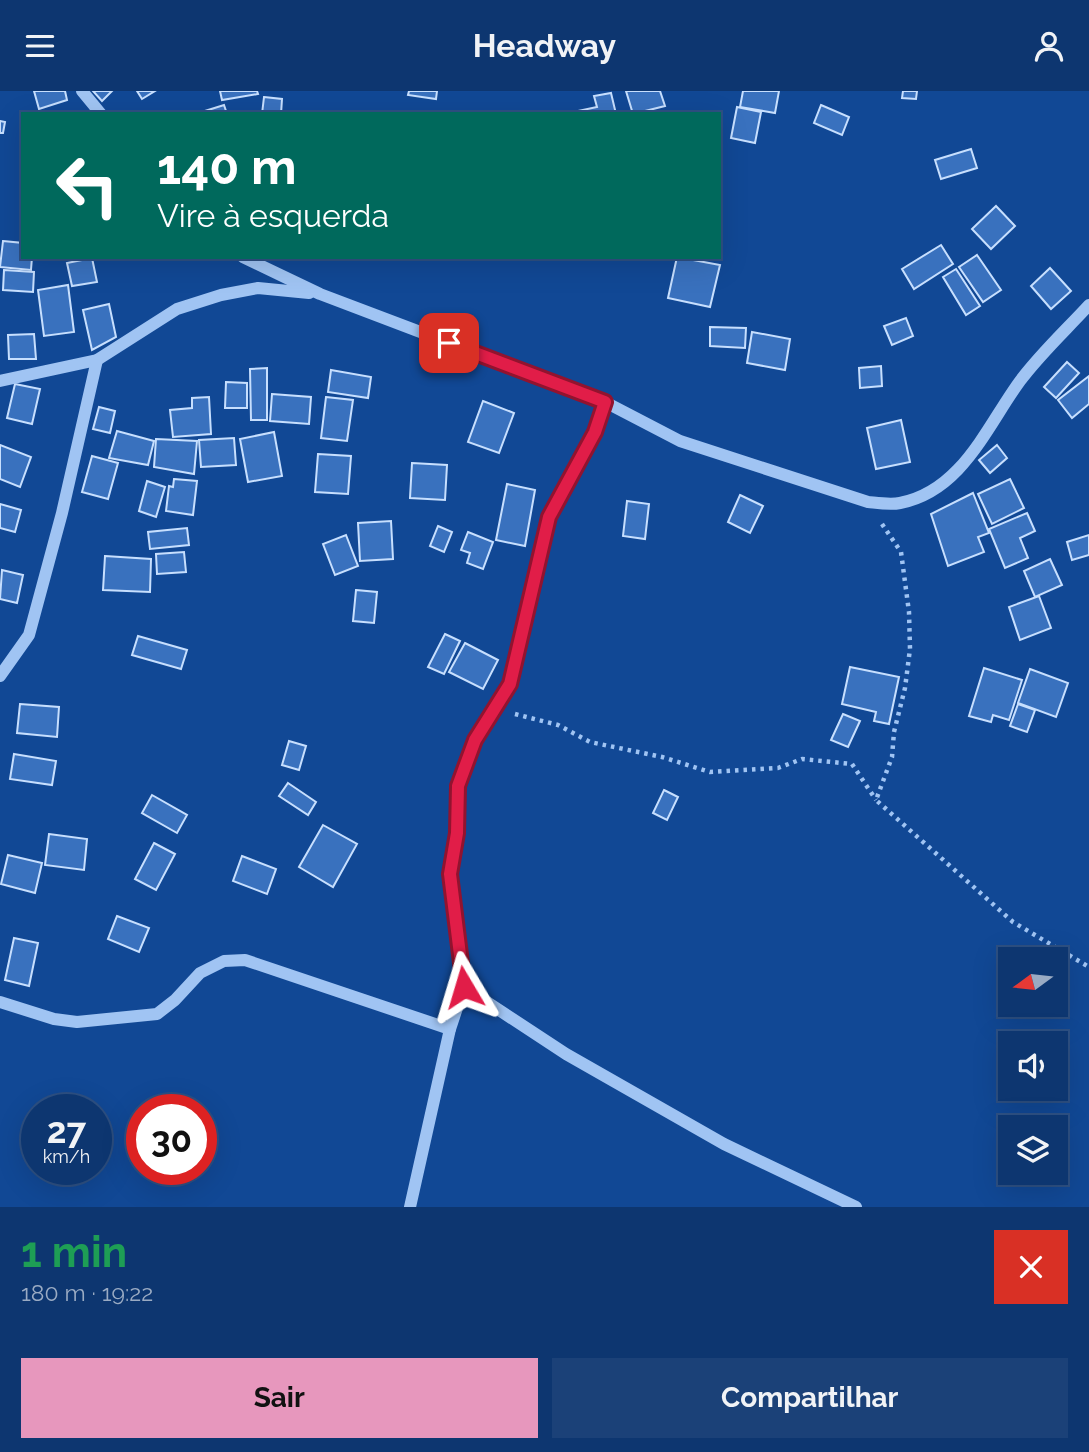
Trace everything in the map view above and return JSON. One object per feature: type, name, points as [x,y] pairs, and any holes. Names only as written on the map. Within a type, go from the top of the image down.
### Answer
[{"type":"street","points":[[82,91],[100,112]]},
{"type":"street","points":[[247,259],[320,294],[605,402],[680,441],[867,502],[898,504],[925,495],[953,474],[985,437],[1021,380],[1089,305]]},
{"type":"street","points":[[0,380],[97,360],[177,309],[221,295],[258,288],[320,294]]},
{"type":"street","points":[[0,676],[29,635],[43,589],[97,360]]},
{"type":"street","points":[[410,1207],[450,1029],[464,987],[450,874],[457,833],[458,786],[475,740],[510,684],[549,517],[595,432],[605,402]]},
{"type":"street","points":[[0,1002],[54,1019],[77,1022],[157,1014],[175,1000],[200,973],[224,961],[245,960],[450,1029]]},
{"type":"street","points":[[464,987],[566,1054],[724,1144],[856,1207]]},
{"type":"path","points":[[867,502],[901,552],[909,612],[905,688],[894,732],[892,757],[876,800]]},
{"type":"path","points":[[495,707],[558,725],[590,742],[663,757],[710,772],[778,768],[802,759],[832,760],[852,765],[876,800],[1013,922],[1089,967]]},
{"type":"building","points":[[34,91],[65,91],[67,100],[39,109]]},
{"type":"building","points":[[93,91],[112,91],[102,101]]},
{"type":"building","points":[[137,91],[155,91],[142,99]]},
{"type":"building","points":[[220,91],[257,91],[258,94],[222,100]]},
{"type":"building","points":[[409,91],[437,91],[436,99],[408,95]]},
{"type":"building","points":[[626,91],[660,91],[665,106],[632,112]]},
{"type":"building","points":[[743,91],[779,91],[775,113],[740,107]]},
{"type":"building","points":[[903,91],[917,91],[916,99],[902,98]]},
{"type":"building","points":[[611,93],[616,112],[578,112],[597,107],[594,96]]},
{"type":"building","points":[[264,97],[282,99],[281,112],[262,112]]},
{"type":"building","points":[[224,105],[226,112],[205,112]]},
{"type":"building","points":[[821,105],[849,117],[842,135],[814,123]]},
{"type":"building","points":[[737,107],[761,112],[755,143],[731,138]]},
{"type":"building","points":[[0,121],[5,122],[3,133],[0,133]]},
{"type":"building","points":[[971,149],[977,168],[941,179],[935,160]]},
{"type":"building","points":[[996,206],[1015,226],[991,249],[972,229]]},
{"type":"building","points":[[3,241],[21,243],[21,259],[32,259],[31,270],[0,267]]},
{"type":"building","points":[[941,245],[953,264],[914,289],[902,269]]},
{"type":"building","points":[[977,255],[1001,290],[983,302],[959,267]]},
{"type":"building","points":[[92,259],[97,282],[72,286],[67,263]]},
{"type":"building","points":[[677,259],[720,265],[710,307],[668,298]]},
{"type":"building","points":[[1050,268],[1071,291],[1051,309],[1031,286]]},
{"type":"building","points":[[956,269],[980,306],[966,315],[943,277]]},
{"type":"building","points":[[4,270],[34,272],[33,292],[3,290]]},
{"type":"building","points":[[68,285],[74,332],[44,336],[38,290]]},
{"type":"building","points":[[109,304],[116,337],[92,350],[83,310]]},
{"type":"building","points":[[906,318],[913,336],[892,345],[884,326]]},
{"type":"building","points":[[710,327],[746,328],[745,348],[710,346]]},
{"type":"building","points":[[752,332],[790,339],[785,370],[747,363]]},
{"type":"building","points":[[34,334],[36,359],[9,359],[8,335]]},
{"type":"building","points":[[1067,362],[1079,373],[1056,398],[1044,387]]},
{"type":"building","points":[[881,366],[882,386],[860,388],[859,368]]},
{"type":"building","points":[[267,368],[267,420],[251,420],[250,369]]},
{"type":"building","points":[[331,370],[371,377],[368,398],[328,392]]},
{"type":"building","points":[[1089,376],[1089,404],[1072,418],[1058,400]]},
{"type":"building","points":[[226,382],[247,383],[247,408],[225,408]]},
{"type":"building","points":[[15,384],[40,389],[32,424],[7,418]]},
{"type":"building","points":[[272,394],[311,397],[309,424],[270,421]]},
{"type":"building","points":[[209,397],[211,434],[173,437],[170,410],[192,408],[192,398]]},
{"type":"building","points":[[326,397],[353,400],[347,441],[321,438]]},
{"type":"building","points":[[483,401],[514,413],[499,453],[468,442]]},
{"type":"building","points":[[99,407],[115,411],[110,433],[93,429]]},
{"type":"building","points":[[901,420],[910,462],[876,469],[867,428]]},
{"type":"building","points":[[117,431],[154,441],[148,465],[109,458]]},
{"type":"building","points":[[274,432],[282,476],[248,482],[240,439]]},
{"type":"building","points":[[234,438],[236,465],[201,467],[199,440]]},
{"type":"building","points":[[156,439],[197,441],[194,474],[154,467]]},
{"type":"building","points":[[0,445],[31,457],[20,487],[0,479]]},
{"type":"building","points":[[997,445],[1007,458],[990,473],[979,460]]},
{"type":"building","points":[[318,454],[351,456],[348,494],[315,492]]},
{"type":"building","points":[[92,456],[118,463],[108,499],[82,492]]},
{"type":"building","points":[[412,463],[447,465],[445,500],[410,498]]},
{"type":"building","points":[[174,479],[197,481],[193,515],[166,511],[169,486],[173,487]]},
{"type":"building","points":[[1010,479],[1024,508],[992,524],[978,494]]},
{"type":"building","points":[[147,481],[165,487],[156,517],[139,511]]},
{"type":"building","points":[[507,484],[535,490],[525,546],[496,540]]},
{"type":"building","points":[[973,493],[989,533],[978,537],[984,552],[948,566],[931,514]]},
{"type":"building","points":[[740,495],[763,506],[750,533],[728,522]]},
{"type":"building","points":[[627,501],[649,504],[645,539],[623,536]]},
{"type":"building","points":[[0,504],[21,510],[15,532],[0,528]]},
{"type":"building","points":[[1027,513],[1035,531],[1020,538],[1028,558],[1005,568],[989,529]]},
{"type":"building","points":[[391,521],[393,559],[360,561],[358,523]]},
{"type":"building","points":[[438,526],[452,532],[444,552],[430,546]]},
{"type":"building","points":[[187,528],[189,545],[150,549],[148,532]]},
{"type":"building","points":[[468,532],[493,542],[483,569],[467,563],[470,553],[461,550]]},
{"type":"building","points":[[346,535],[358,566],[335,575],[323,544]]},
{"type":"building","points":[[1089,535],[1089,555],[1072,560],[1067,542]]},
{"type":"building","points":[[184,552],[186,572],[157,574],[156,554]]},
{"type":"building","points":[[105,556],[151,559],[150,592],[103,590]]},
{"type":"building","points":[[1050,559],[1062,585],[1035,597],[1024,571]]},
{"type":"building","points":[[2,570],[23,575],[17,603],[0,599]]},
{"type":"building","points":[[356,590],[377,592],[374,623],[353,621]]},
{"type":"building","points":[[1039,596],[1051,628],[1020,640],[1009,607]]},
{"type":"building","points":[[445,634],[460,641],[444,674],[428,667]]},
{"type":"building","points":[[138,636],[187,650],[181,669],[132,655]]},
{"type":"building","points":[[465,643],[498,660],[483,689],[449,672]]},
{"type":"building","points":[[850,667],[899,677],[889,724],[874,721],[876,712],[842,704]]},
{"type":"building","points":[[984,668],[1022,680],[1009,720],[993,715],[991,722],[969,716]]},
{"type":"building","points":[[1030,669],[1068,683],[1056,717],[1018,703]]},
{"type":"building","points":[[20,704],[59,707],[57,737],[17,733]]},
{"type":"building","points":[[1018,704],[1035,710],[1027,732],[1010,726]]},
{"type":"building","points":[[843,714],[860,721],[848,747],[831,740]]},
{"type":"building","points":[[289,741],[306,746],[299,770],[282,765]]},
{"type":"building","points":[[14,754],[56,761],[52,785],[10,779]]},
{"type":"building","points":[[288,783],[316,802],[308,815],[279,796]]},
{"type":"building","points":[[664,790],[678,797],[667,820],[653,813]]},
{"type":"building","points":[[152,795],[187,815],[177,833],[142,813]]},
{"type":"building","points":[[323,825],[357,844],[333,887],[299,867]]},
{"type":"building","points":[[49,834],[87,839],[84,870],[45,865]]},
{"type":"building","points":[[154,843],[175,854],[156,890],[135,879]]},
{"type":"building","points":[[8,855],[42,863],[35,893],[1,884]]},
{"type":"building","points":[[242,856],[276,869],[267,894],[233,881]]},
{"type":"building","points":[[117,916],[149,928],[139,952],[108,939]]},
{"type":"building","points":[[14,938],[38,943],[29,986],[5,980]]},
{"type":"route","points":[[449,343],[605,402],[595,432],[549,517],[537,559],[510,684],[475,740],[458,786],[457,833],[450,874],[464,987]]}]
